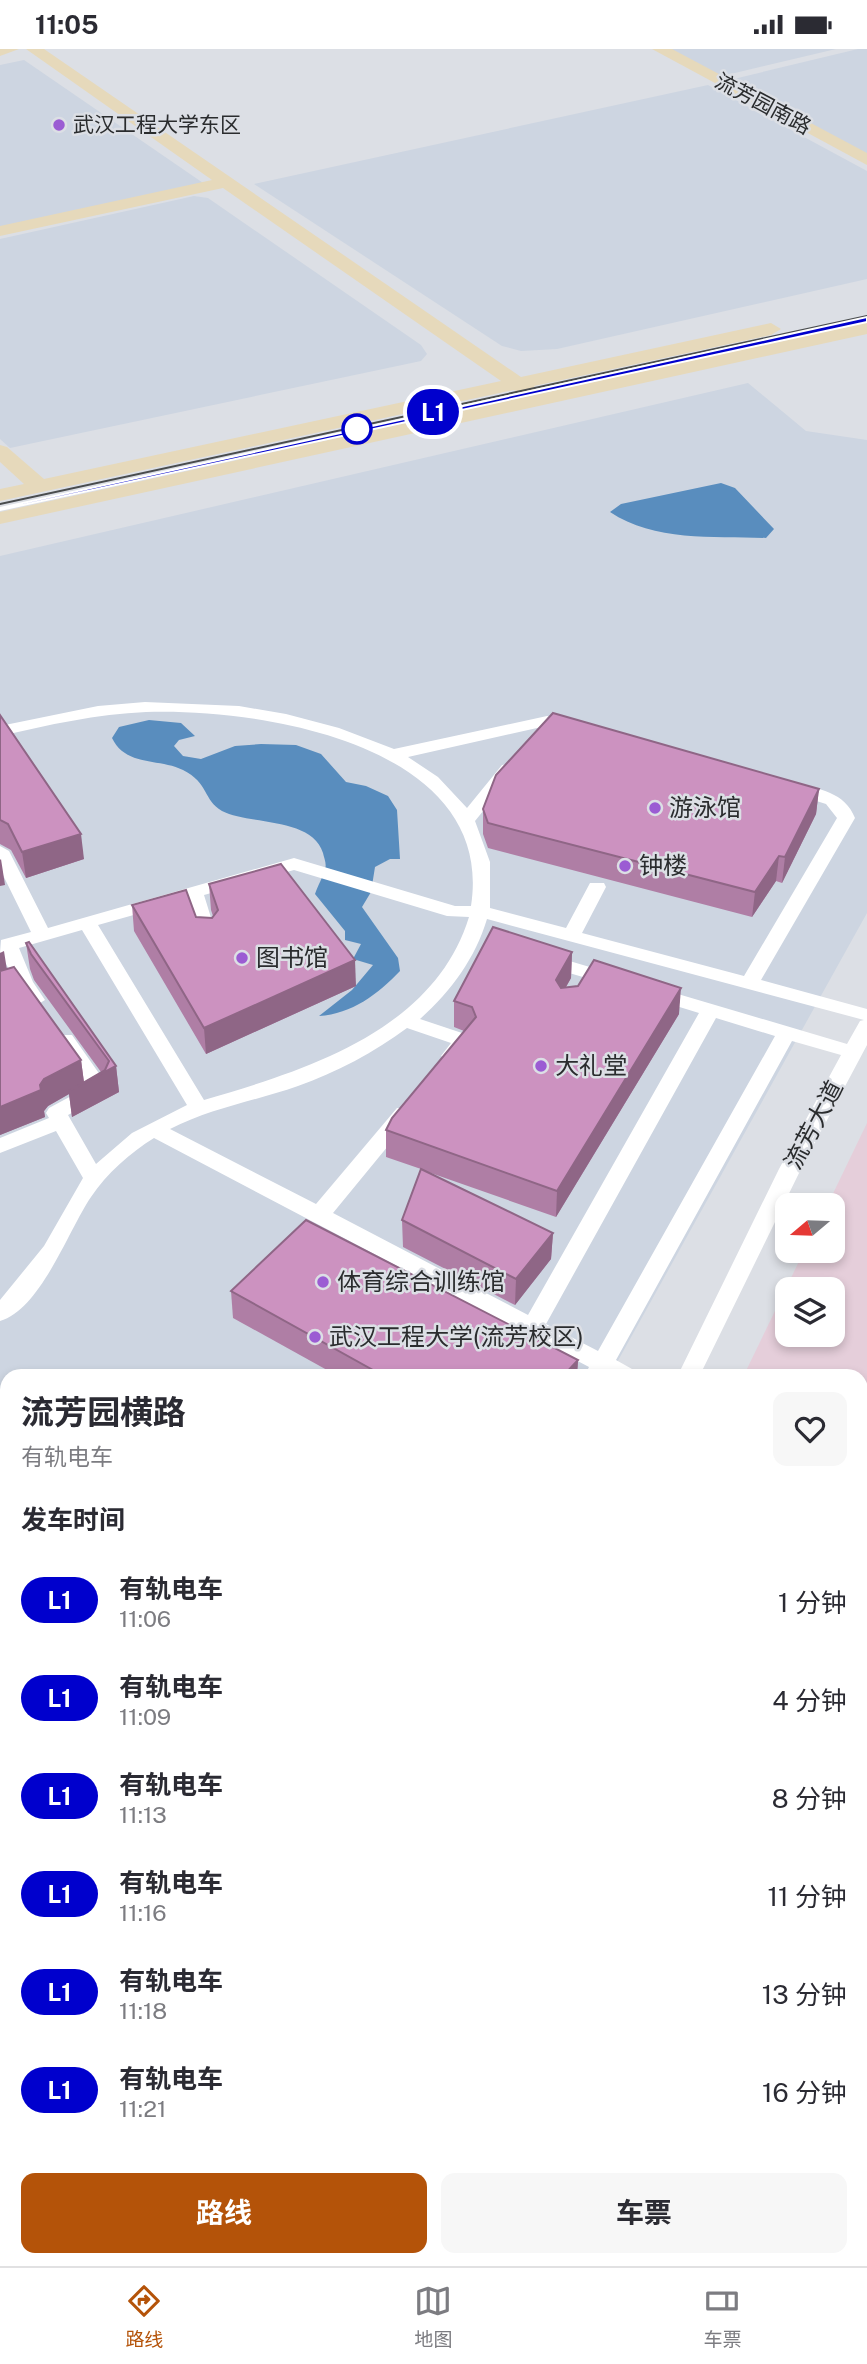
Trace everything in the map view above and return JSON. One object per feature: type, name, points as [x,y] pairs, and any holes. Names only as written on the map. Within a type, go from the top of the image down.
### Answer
[{"type":"street","points":[[0,51],[11,49]]},
{"type":"street","points":[[34,49],[541,401]]},
{"type":"street","name":"流芳园南路","points":[[660,49],[867,160]]},
{"type":"street","points":[[0,231],[227,182]]},
{"type":"street","points":[[0,495],[867,308]]},
{"type":"street","points":[[0,518],[867,328]]},
{"type":"street","points":[[0,451],[40,487]]},
{"type":"street","points":[[0,731],[102,709],[212,706],[289,719],[340,733],[392,755],[443,791],[467,819],[482,866],[478,939],[447,982],[405,1021],[366,1046],[300,1078],[199,1108],[154,1129],[128,1147],[94,1179],[31,1280],[0,1313]]},
{"type":"street","points":[[392,755],[547,721],[593,734]]},
{"type":"street","points":[[467,819],[547,721]]},
{"type":"street","points":[[749,983],[846,818],[844,810],[830,798],[778,784]]},
{"type":"street","points":[[0,851],[42,935]]},
{"type":"street","points":[[94,1179],[56,1113],[100,1089],[23,982],[4,946],[294,864],[454,912],[480,911],[867,1015]]},
{"type":"street","points":[[571,936],[597,887]]},
{"type":"street","points":[[194,892],[207,937]]},
{"type":"street","points":[[454,912],[478,939]]},
{"type":"street","points":[[87,922],[199,1108]]},
{"type":"street","points":[[523,953],[853,1052]]},
{"type":"street","points":[[576,991],[587,973]]},
{"type":"street","points":[[0,990],[23,982]]},
{"type":"street","points":[[533,1327],[710,1010]]},
{"type":"street","points":[[405,1021],[464,1041],[435,1075]]},
{"type":"street","name":"流芳大道","points":[[692,1369],[790,1169],[867,1026]]},
{"type":"street","points":[[600,1369],[787,1033]]},
{"type":"street","points":[[319,1215],[418,1096]]},
{"type":"street","points":[[0,1146],[61,1121]]},
{"type":"street","points":[[154,1129],[533,1327],[597,1369]]},
{"type":"shaded area","points":[[664,49],[836,49],[714,78]]},
{"type":"shaded area","points":[[867,49],[867,155],[721,82]]},
{"type":"shaded area","name":"武汉工程大学东区","points":[[24,60],[206,185],[0,231],[0,65]]},
{"type":"shaded area","points":[[708,85],[867,171],[867,279],[557,349],[521,351],[502,346],[254,184]]},
{"type":"shaded area","points":[[194,196],[208,198],[421,345],[427,354],[421,361],[10,448],[0,439],[0,239]]},
{"type":"shaded area","name":"武汉工程大学(流芳校区)","points":[[748,383],[806,431],[867,440],[867,913],[613,1369],[0,1369],[0,556]]},
{"type":"shaded area","points":[[867,1123],[867,1369],[747,1369],[775,1311],[775,1347],[845,1347],[845,1277],[791,1277],[798,1263],[845,1263],[845,1193],[833,1193]]},
{"type":"water","points":[[721,483],[735,488],[774,529],[766,538],[665,533],[627,522],[610,512],[621,504]]},
{"type":"water","points":[[149,720],[181,723],[195,736],[179,740],[174,746],[183,756],[201,759],[235,746],[296,745],[321,754],[346,782],[366,786],[388,796],[397,810],[400,859],[390,859],[375,867],[371,892],[362,907],[398,958],[400,971],[392,979],[353,1007],[319,1016],[352,990],[373,965],[353,959],[361,944],[345,940],[345,931],[315,894],[326,865],[317,841],[293,828],[222,811],[191,775],[174,766],[134,758],[118,747],[112,738],[119,727]]},
{"type":"building","name":"游泳馆","points":[[553,713],[819,789],[785,857],[779,856],[755,892],[488,823],[483,809],[496,775]]},
{"type":"building","points":[[0,715],[81,834],[22,852],[8,824],[0,820]]},
{"type":"building","name":"图书馆","points":[[281,864],[355,960],[204,1028],[132,905],[186,890],[196,917],[212,918],[218,910],[209,884]]},
{"type":"building","name":"大礼堂","points":[[493,927],[572,952],[556,980],[561,988],[578,986],[594,960],[681,988],[557,1191],[386,1130],[392,1118],[476,1017],[472,1007],[454,1001]]},
{"type":"building","points":[[29,942],[116,1066],[69,1091],[105,1070],[109,1061],[31,954],[26,943]]},
{"type":"building","points":[[14,967],[81,1060],[44,1079],[40,1085],[41,1090],[0,1107],[0,971]]},
{"type":"building","points":[[421,1169],[553,1233],[516,1279],[402,1220]]},
{"type":"building","name":"体育综合训练馆","points":[[306,1220],[578,1360],[570,1369],[371,1369],[231,1291]]},
{"type":"tram line","points":[[0,504],[867,316]]},
{"type":"tram line","name":"L1","points":[[0,508],[867,320]]},
{"type":"place","name":"武汉工程大学东区","points":[[59,125]]},
{"type":"place","name":"游泳馆","points":[[655,808]]},
{"type":"place","name":"钟楼","points":[[625,866]]},
{"type":"place","name":"图书馆","points":[[242,958]]},
{"type":"place","name":"大礼堂","points":[[541,1066]]},
{"type":"place","name":"体育综合训练馆","points":[[323,1282]]},
{"type":"place","name":"武汉工程大学(流芳校区)","points":[[315,1337]]}]
